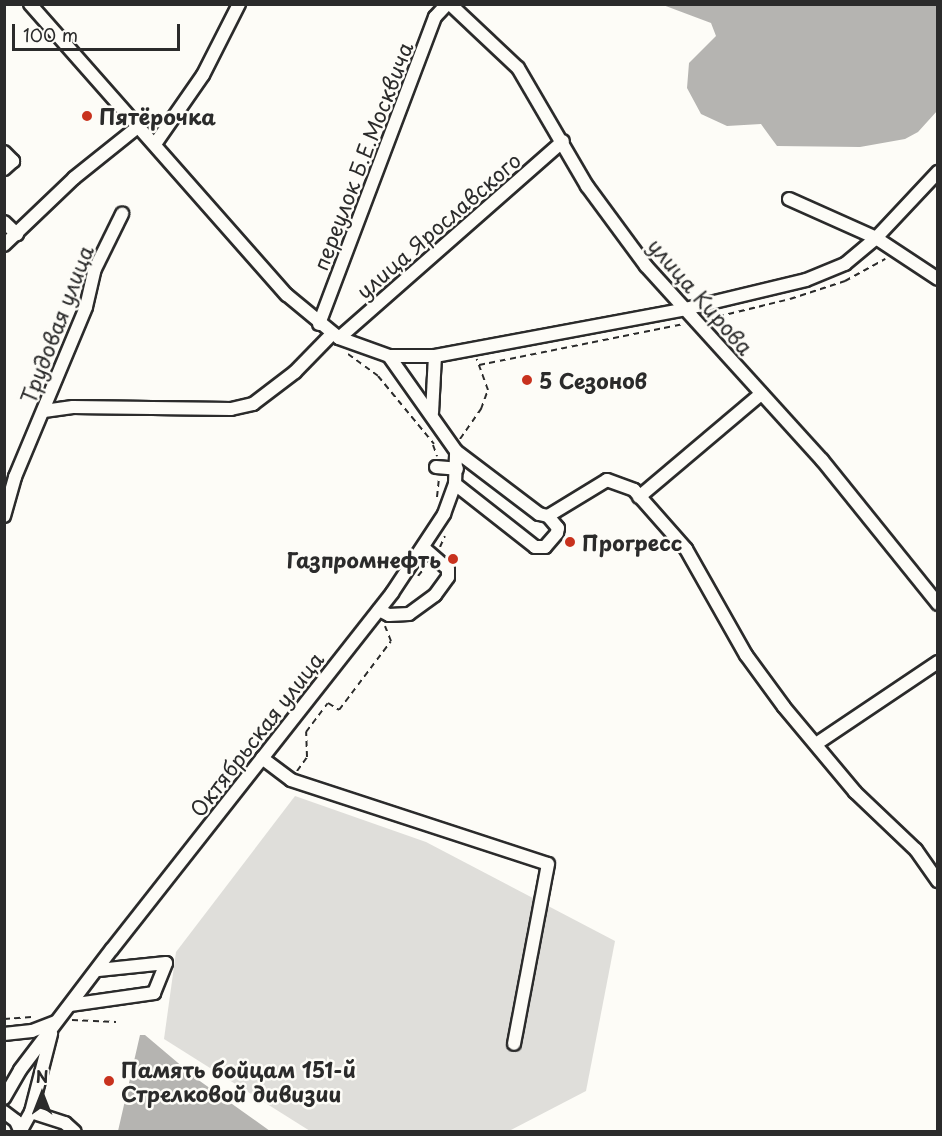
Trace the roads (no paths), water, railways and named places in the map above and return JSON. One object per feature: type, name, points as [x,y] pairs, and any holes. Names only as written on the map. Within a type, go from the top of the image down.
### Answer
[{"type":"street","points":[[30,4],[287,295],[335,336],[389,356],[435,356],[685,309],[785,285],[845,264],[876,238],[938,172]]},
{"type":"street","name":"улица Кирова","points":[[449,4],[518,68],[539,108],[563,141],[594,195],[646,266],[822,460],[938,604]]},
{"type":"street","name":"переулок Б.Е.Москвича","points":[[319,324],[435,17],[449,4]]},
{"type":"street","points":[[155,144],[203,75],[233,8]]},
{"type":"street","points":[[4,245],[74,178],[139,126]]},
{"type":"street","name":"улица Ярославского","points":[[44,411],[73,407],[231,409],[253,404],[295,372],[563,141]]},
{"type":"street","points":[[4,152],[13,161],[4,169]]},
{"type":"street","points":[[789,199],[876,238],[938,279]]},
{"type":"street","name":"Трудовая улица","points":[[4,516],[10,475],[44,411],[86,307],[94,271],[123,214]]},
{"type":"street","points":[[4,222],[17,234]]},
{"type":"street","points":[[389,356],[456,443],[538,514],[548,516],[558,528],[557,533],[545,547],[535,547],[455,484]]},
{"type":"street","points":[[432,413],[435,356]]},
{"type":"street","points":[[639,497],[761,394]]},
{"type":"street","name":"Октябрьская улица","points":[[4,1098],[20,1070],[379,610],[423,548],[444,514],[455,484],[456,443]]},
{"type":"street","points":[[436,467],[457,469]]},
{"type":"street","points":[[548,516],[607,480],[626,484],[686,549],[746,655],[855,792],[916,850],[938,881]]},
{"type":"street","points":[[379,610],[389,615],[409,614],[435,596],[448,577],[448,569],[423,548]]},
{"type":"street","points":[[816,744],[938,662]]},
{"type":"street","points":[[262,758],[291,780],[548,864],[514,1044]]},
{"type":"street","points":[[70,1005],[154,993],[166,963],[98,970]]},
{"type":"street","points":[[4,1034],[32,1031],[58,1021]]},
{"type":"street","name":"Октябрьская улица","points":[[21,1131],[31,1112],[58,1021]]},
{"type":"street","name":"Октябрьская улица","points":[[4,1079],[20,1070]]},
{"type":"street","points":[[31,1112],[65,1123],[75,1131]]},
{"type":"street","points":[[7,1115],[21,1131]]},
{"type":"place","name":"Пятёрочка","points":[[87,116]]},
{"type":"place","name":"5 Сезонов","points":[[527,380]]},
{"type":"place","name":"Прогресс","points":[[570,542]]},
{"type":"place","name":"Газпромнефть","points":[[453,559]]},
{"type":"place","name":"Память бойцам 151-й Стрелковой дивизии","points":[[109,1081]]}]
